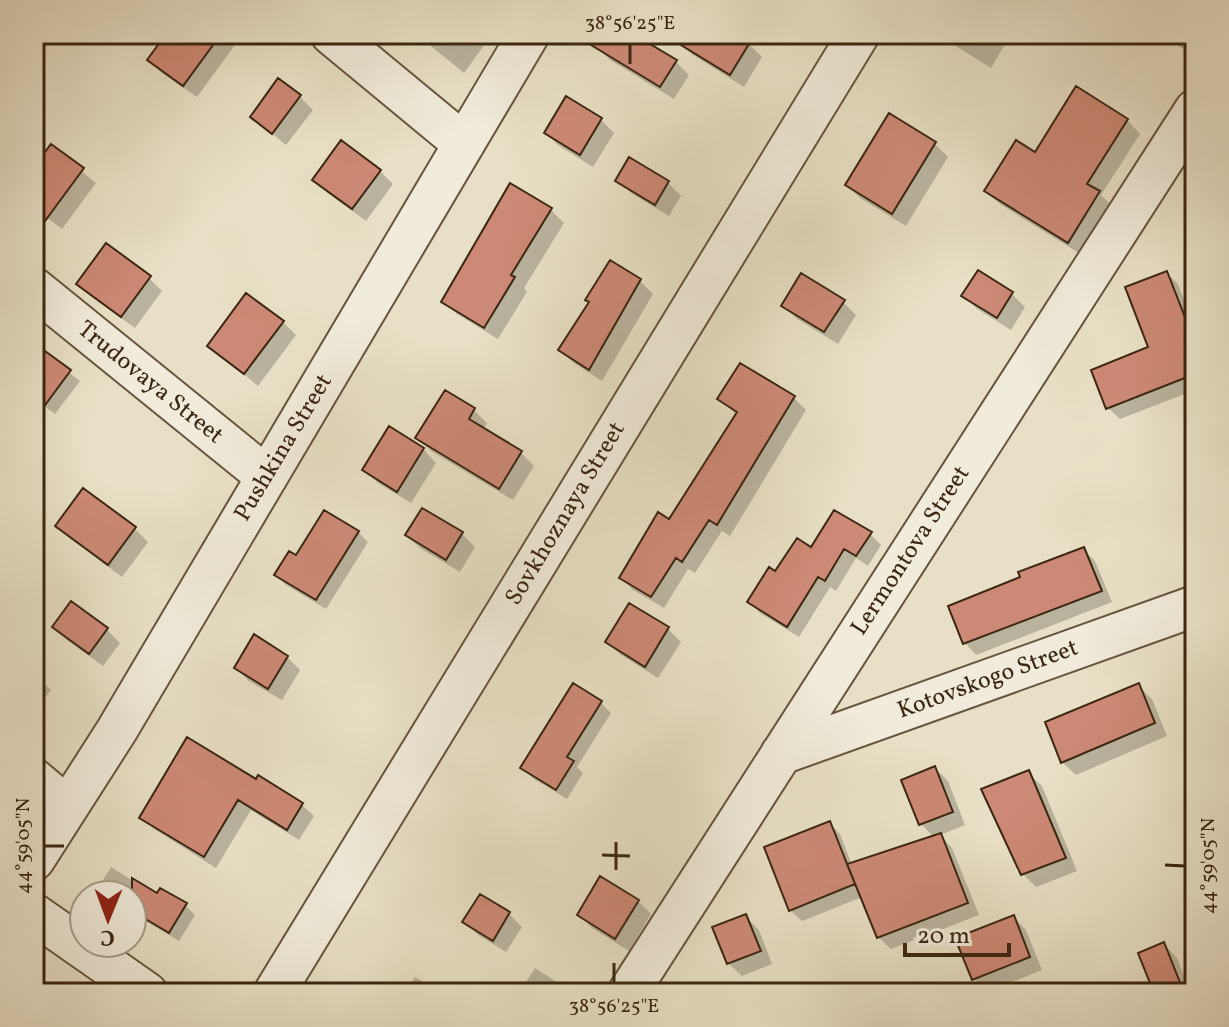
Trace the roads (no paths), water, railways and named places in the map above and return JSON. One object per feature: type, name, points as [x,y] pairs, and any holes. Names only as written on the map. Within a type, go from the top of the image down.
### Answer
[{"type":"street","points":[[331,34],[464,144]]},
{"type":"street","name":"Pushkina Street","points":[[34,860],[125,717],[529,34]]},
{"type":"street","name":"Sovkhoznaya Street","points":[[274,993],[859,34]]},
{"type":"street","name":"Lermontova Street","points":[[628,993],[1195,110]]},
{"type":"street","name":"Trudovaya Street","points":[[34,288],[267,477]]},
{"type":"street","name":"Kotovskogo Street","points":[[781,754],[1195,606]]},
{"type":"street","points":[[34,779],[67,807]]},
{"type":"street","points":[[34,914],[147,993]]}]
